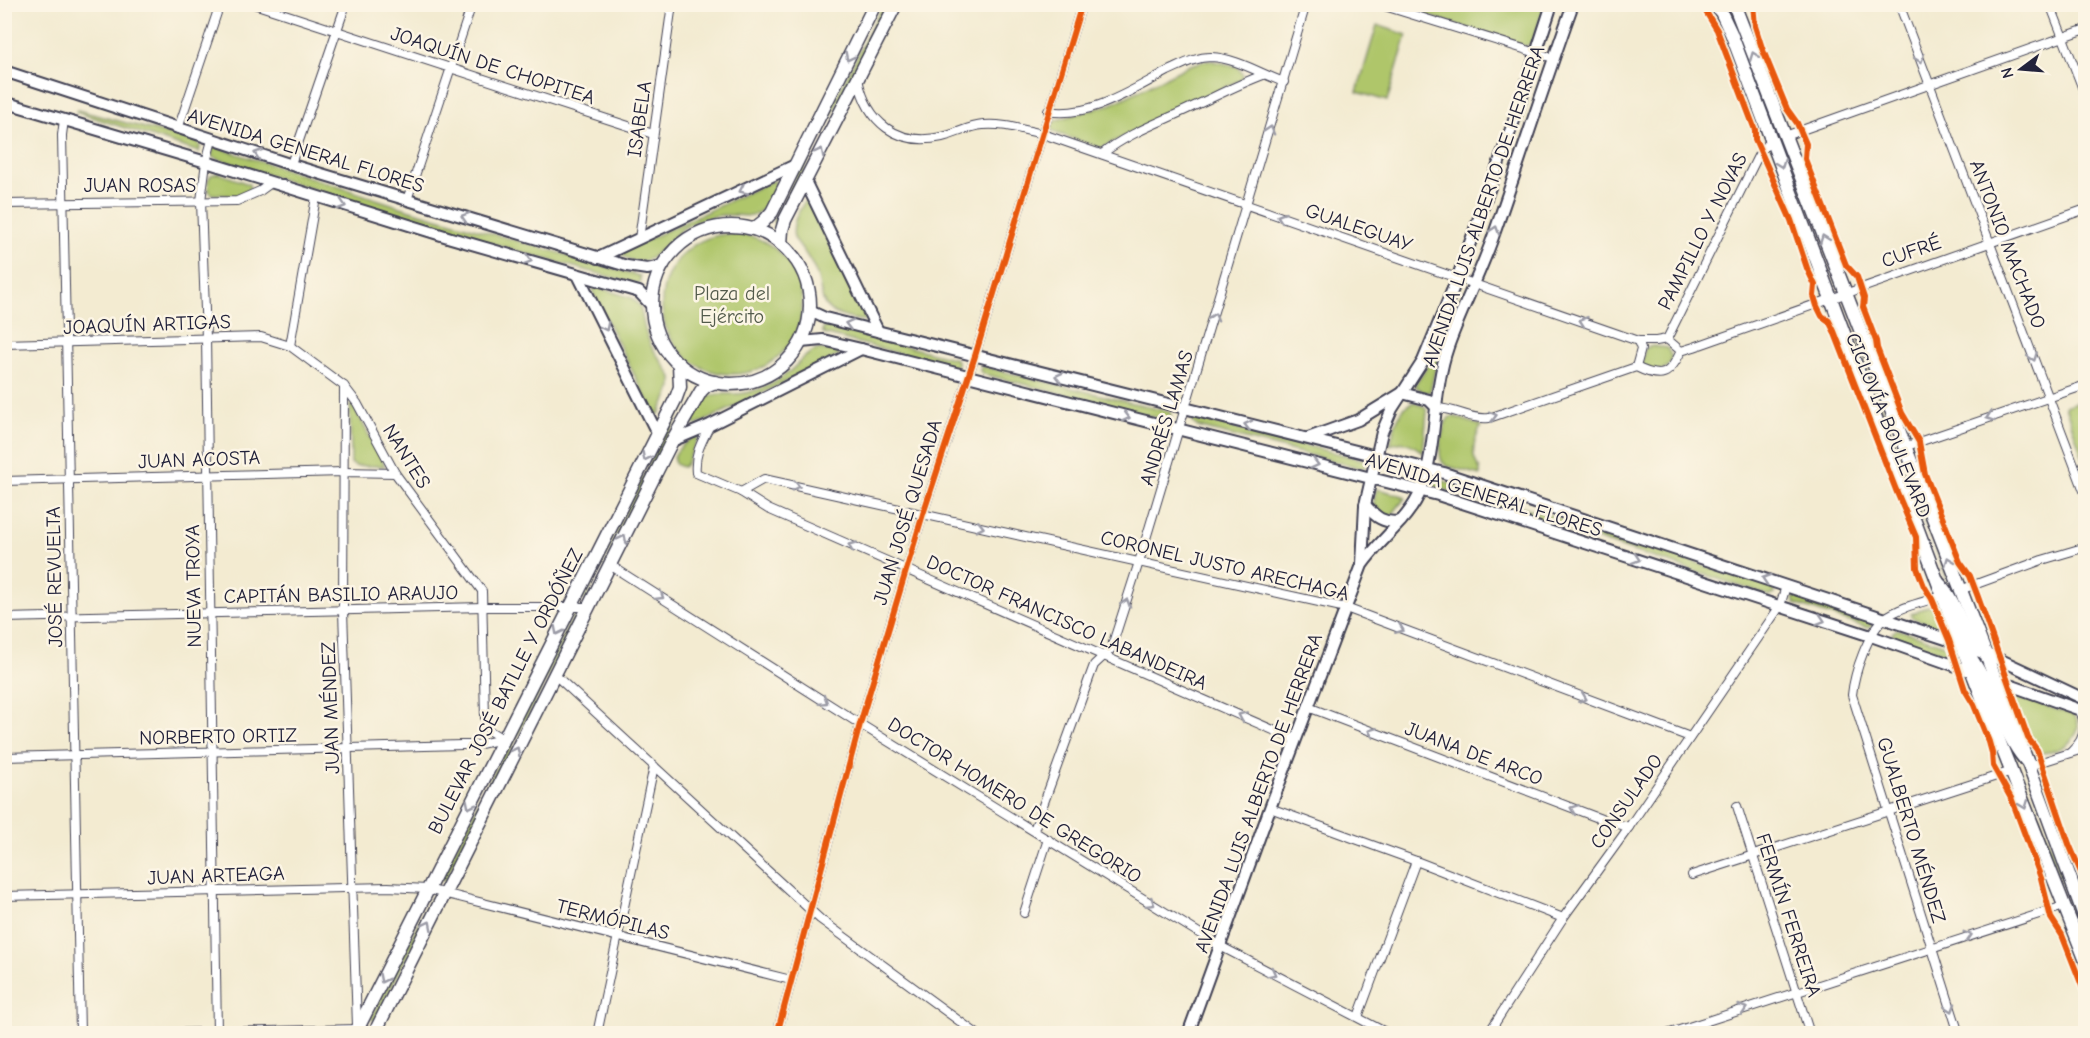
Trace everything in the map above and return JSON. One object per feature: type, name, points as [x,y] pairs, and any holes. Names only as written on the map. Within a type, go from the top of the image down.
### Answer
[{"type":"main road","points":[[754,229],[772,212],[875,4]]},
{"type":"main road","points":[[781,243],[786,220],[896,4]]},
{"type":"main road","name":"AVENIDA LUIS ALBERTO DE HERRERA","points":[[1362,565],[1365,505],[1382,432],[1402,393],[1423,360],[1458,279],[1552,4]]},
{"type":"main road","name":"AVENIDA LUIS ALBERTO DE HERRERA","points":[[1188,1034],[1362,565],[1372,551],[1401,521],[1420,490],[1427,469],[1443,365],[1475,284],[1573,4]]},
{"type":"main road","points":[[1737,5],[1785,136],[1960,590],[1990,679],[2029,766],[2082,901],[2085,921]]},
{"type":"main road","points":[[1717,8],[1731,33],[1832,297],[1960,644],[2085,961]]},
{"type":"main road","name":"AVENIDA GENERAL FLORES","points":[[4,71],[291,165],[598,258],[632,267],[647,269],[663,267]]},
{"type":"main road","points":[[4,78],[22,77]]},
{"type":"main road","name":"AVENIDA GENERAL FLORES","points":[[4,102],[639,292],[653,307]]},
{"type":"main road","points":[[598,258],[795,165]]},
{"type":"main road","points":[[805,181],[878,332]]},
{"type":"main road","points":[[730,226],[754,229],[781,243],[796,260],[806,279],[810,300],[807,327],[801,342],[788,360],[770,374],[737,384],[715,382],[696,375],[679,364],[660,338],[653,307],[657,279],[677,248],[696,234],[730,226]]},
{"type":"main road","points":[[578,275],[657,433]]},
{"type":"main road","name":"AVENIDA GENERAL FLORES","points":[[810,311],[825,318],[878,332],[1457,477],[1960,644],[2085,700]]},
{"type":"main road","name":"AVENIDA GENERAL FLORES","points":[[801,342],[823,340],[861,349],[1420,490],[1871,636],[2082,711]]},
{"type":"main road","points":[[672,441],[710,425],[861,349]]},
{"type":"main road","name":"BULEVAR JOSÉ BATLLE Y ORDÓÑEZ","points":[[356,1031],[680,387],[679,364]]},
{"type":"main road","name":"BULEVAR JOSÉ BATLLE Y ORDÓÑEZ","points":[[375,1033],[672,441],[701,391],[715,382]]},
{"type":"main road","points":[[1402,393],[1429,400],[1437,408]]},
{"type":"main road","name":"AVENIDA LUIS ALBERTO DE HERRERA","points":[[1305,438],[1317,436],[1358,420],[1402,393]]},
{"type":"main road","points":[[1365,505],[1379,519],[1387,522],[1401,521]]},
{"type":"main road","points":[[1936,579],[1946,588],[1980,652]]},
{"type":"main road","points":[[1960,644],[1990,679]]},
{"type":"street","points":[[177,129],[220,4]]},
{"type":"street","name":"JOAQUÍN DE CHOPITEA","points":[[254,4],[653,134]]},
{"type":"street","points":[[291,165],[346,4]]},
{"type":"street","points":[[407,200],[472,4]]},
{"type":"street","name":"ISABELA","points":[[639,239],[672,4]]},
{"type":"street","name":"JUAN JOSÉ QUESADA","points":[[777,1034],[860,724],[1082,4]]},
{"type":"street","name":"ANDRÉS LAMAS","points":[[1034,830],[1094,665],[1111,649],[1180,430],[1306,4]]},
{"type":"street","points":[[1378,4],[1553,58]]},
{"type":"street","name":"ANTONIO MACHADO","points":[[1899,4],[2085,496]]},
{"type":"street","points":[[2050,4],[2085,97]]},
{"type":"street","points":[[1717,8],[1737,5]]},
{"type":"street","points":[[1785,136],[2085,29]]},
{"type":"street","points":[[1048,111],[1069,113],[1100,104],[1196,59],[1214,58],[1243,65],[1284,82]]},
{"type":"street","points":[[1102,154],[1113,145],[1150,126],[1238,84],[1263,75]]},
{"type":"street","name":"GUALEGUAY","points":[[858,79],[861,93],[873,114],[890,130],[905,138],[934,139],[980,125],[1014,128],[1043,134],[1638,341],[1667,339]]},
{"type":"street","name":"JOSÉ REVUELTA","points":[[64,120],[62,135],[80,1034]]},
{"type":"street","name":"NUEVA TROYA","points":[[212,140],[206,162],[201,201],[206,338],[218,1032]]},
{"type":"street","name":"PAMPILLO Y NOVAS","points":[[1667,339],[1762,148],[1772,141]]},
{"type":"street","name":"JUAN ROSAS","points":[[4,204],[237,201],[272,183]]},
{"type":"street","points":[[290,346],[316,197]]},
{"type":"street","name":"CUFRÉ","points":[[1681,351],[2085,210]]},
{"type":"street","name":"JOAQUÍN ARTIGAS","points":[[4,344],[261,337],[290,346]]},
{"type":"street","points":[[1437,408],[1451,408],[1478,419],[1489,418],[1636,368],[1651,374],[1664,374],[1675,365],[1681,351],[1667,339]]},
{"type":"street","points":[[1636,368],[1641,349],[1638,341]]},
{"type":"street","name":"NANTES","points":[[290,346],[344,386],[357,403],[395,473],[482,591],[486,725],[488,730],[503,739]]},
{"type":"street","points":[[1905,447],[2085,385]]},
{"type":"street","name":"JUAN MÉNDEZ","points":[[344,386],[343,612],[356,1031]]},
{"type":"street","name":"DOCTOR FRANCISCO LABANDEIRA","points":[[710,425],[697,451],[696,473],[741,492],[768,509],[1296,740]]},
{"type":"street","name":"JUAN ACOSTA","points":[[4,481],[343,472],[395,473]]},
{"type":"street","name":"CORONEL JUSTO ARECHAGA","points":[[741,492],[764,479],[1346,608],[1690,738]]},
{"type":"street","points":[[1960,590],[2085,547]]},
{"type":"street","name":"DOCTOR HOMERO DE GREGORIO","points":[[610,565],[860,724],[1220,946],[1389,1034]]},
{"type":"street","name":"CONSULADO","points":[[1488,1034],[1563,918],[1629,827],[1780,606],[1786,585]]},
{"type":"street","points":[[1885,619],[1904,609],[1942,596]]},
{"type":"street","name":"CAPITÁN BASILIO ARAUJO","points":[[4,618],[483,607],[588,607]]},
{"type":"street","name":"GUALBERTO MÉNDEZ","points":[[1885,619],[1871,636],[1864,651],[1852,695],[1959,1034]]},
{"type":"street","points":[[554,674],[810,910],[848,941],[977,1034]]},
{"type":"street","name":"JUANA DE ARCO","points":[[1308,707],[1608,822],[1629,827]]},
{"type":"street","points":[[2070,753],[2079,744],[2084,733],[2082,711]]},
{"type":"street","name":"NORBERTO ORTIZ","points":[[4,758],[476,745],[503,739]]},
{"type":"street","points":[[2029,766],[2085,748]]},
{"type":"street","points":[[597,1034],[654,766]]},
{"type":"street","points":[[1692,875],[2012,771]]},
{"type":"street","name":"FERMÍN FERREIRA","points":[[1737,806],[1810,1034]]},
{"type":"street","points":[[1270,808],[1563,918]]},
{"type":"street","points":[[1024,913],[1048,839]]},
{"type":"street","points":[[1358,1017],[1416,861]]},
{"type":"street","name":"JUAN ARTEAGA","points":[[4,896],[403,887],[428,889]]},
{"type":"street","name":"TERMÓPILAS","points":[[428,889],[791,980]]},
{"type":"street","points":[[1667,1034],[2064,906]]},
{"type":"street","points":[[127,1034],[356,1031],[375,1033]]},
{"type":"green space","points":[[883,5],[888,5],[776,224],[773,221]]},
{"type":"green space","points":[[1394,5],[1545,5],[1532,43],[1526,46]]},
{"type":"green space","points":[[1377,25],[1407,35],[1387,101],[1357,92]]},
{"type":"green space","points":[[1208,60],[1237,67],[1243,74],[1242,79],[1101,148],[1056,133],[1050,128],[1050,125],[1057,120],[1112,104],[1190,65]]},
{"type":"green space","points":[[77,110],[198,142],[199,152],[76,112]]},
{"type":"green space","points":[[213,146],[410,210],[640,276],[640,282],[637,284],[477,239],[212,157]]},
{"type":"green space","points":[[218,173],[249,184],[250,190],[240,196],[212,194],[209,191],[208,180],[211,175]]},
{"type":"green space","points":[[774,180],[776,184],[769,199],[765,206],[755,214],[709,217],[696,222],[679,231],[658,253],[642,261],[633,261],[622,255],[623,251]]},
{"type":"green space","points":[[807,200],[867,320],[835,313],[830,310],[822,297],[814,268],[794,238],[793,228],[796,218]]},
{"type":"green space","name":"Plaza del Ejército","points":[[732,234],[759,239],[782,254],[797,277],[802,304],[797,331],[782,354],[759,369],[732,374],[705,369],[682,354],[667,331],[662,304],[667,277],[682,254],[705,239]]},
{"type":"green space","points":[[597,287],[632,298],[640,306],[651,346],[672,377],[672,387],[659,414],[652,410],[593,293],[593,289]]},
{"type":"green space","points":[[1458,298],[1461,300],[1439,352],[1430,392],[1424,392],[1414,386],[1433,358]]},
{"type":"green space","points":[[1843,305],[1906,474],[1969,632],[1919,513]]},
{"type":"green space","points":[[826,326],[956,359],[958,364],[953,367],[824,334],[822,330]]},
{"type":"green space","points":[[1653,346],[1667,348],[1672,357],[1664,369],[1656,371],[1642,365],[1645,348]]},
{"type":"green space","points":[[819,349],[835,351],[840,355],[697,425],[693,424],[700,407],[709,397],[745,393],[768,386],[787,374],[813,351]]},
{"type":"green space","points":[[981,366],[1170,412],[1171,417],[1165,420],[984,374],[980,371]]},
{"type":"green space","points":[[687,390],[690,391],[586,600],[583,600],[582,598]]},
{"type":"green space","points":[[2086,399],[2085,463],[2065,406]]},
{"type":"green space","points":[[1415,402],[1425,407],[1427,412],[1423,453],[1408,443],[1400,442],[1390,445],[1401,413],[1409,404]]},
{"type":"green space","points":[[353,405],[385,466],[355,466],[351,463],[350,406]]},
{"type":"green space","points":[[1450,417],[1481,426],[1474,453],[1480,475],[1447,466],[1442,461],[1440,449],[1442,436],[1445,424]]},
{"type":"green space","points":[[1198,419],[1364,460],[1366,464],[1361,468],[1198,427],[1193,420]]},
{"type":"green space","points":[[697,436],[686,464],[683,467],[677,465],[674,456],[677,451]]},
{"type":"green space","points":[[1437,479],[1774,588],[1775,594],[1770,596],[1435,486],[1433,482]]},
{"type":"green space","points":[[1378,489],[1405,498],[1391,516],[1386,517],[1373,507]]},
{"type":"green space","points":[[1798,596],[1871,620],[1873,625],[1868,628],[1795,604],[1793,598]]},
{"type":"green space","points":[[1928,606],[1941,612],[1944,626],[1938,628],[1911,617],[1911,614]]},
{"type":"green space","points":[[576,615],[577,618],[445,880],[442,880],[573,616]]},
{"type":"green space","points":[[1897,629],[1948,646],[1950,651],[1945,653],[1895,638],[1892,633]]},
{"type":"green space","points":[[1984,688],[2040,818],[2085,942]]},
{"type":"green space","points":[[2012,696],[2074,715],[2078,723],[2074,738],[2068,744],[2052,751],[2036,752],[2027,743],[2011,703]]},
{"type":"green space","points":[[431,898],[435,900],[373,1020],[371,1018]]},
{"type":"cycle path","points":[[777,1034],[860,724],[1082,4]]},
{"type":"cycle path","name":"CICLOVÍA BOULEVARD","points":[[1705,4],[1703,7],[1717,30],[1755,130],[1755,139],[1791,220],[1815,285],[1814,296],[1817,306],[1834,331],[1916,537],[1917,568],[1949,640],[1965,690],[1974,705],[1989,742],[1993,766],[2012,800],[2041,878],[2051,918],[2062,935],[2086,996]]},
{"type":"cycle path","name":"CICLOVÍA BOULEVARD","points":[[1753,4],[1755,26],[1762,48],[1787,109],[1797,123],[1806,144],[1805,159],[1846,265],[1857,277],[1864,298],[1863,307],[1877,348],[1902,413],[1919,442],[1925,474],[1960,562],[1970,576],[2028,738],[2037,750],[2069,844],[2086,884]]}]
